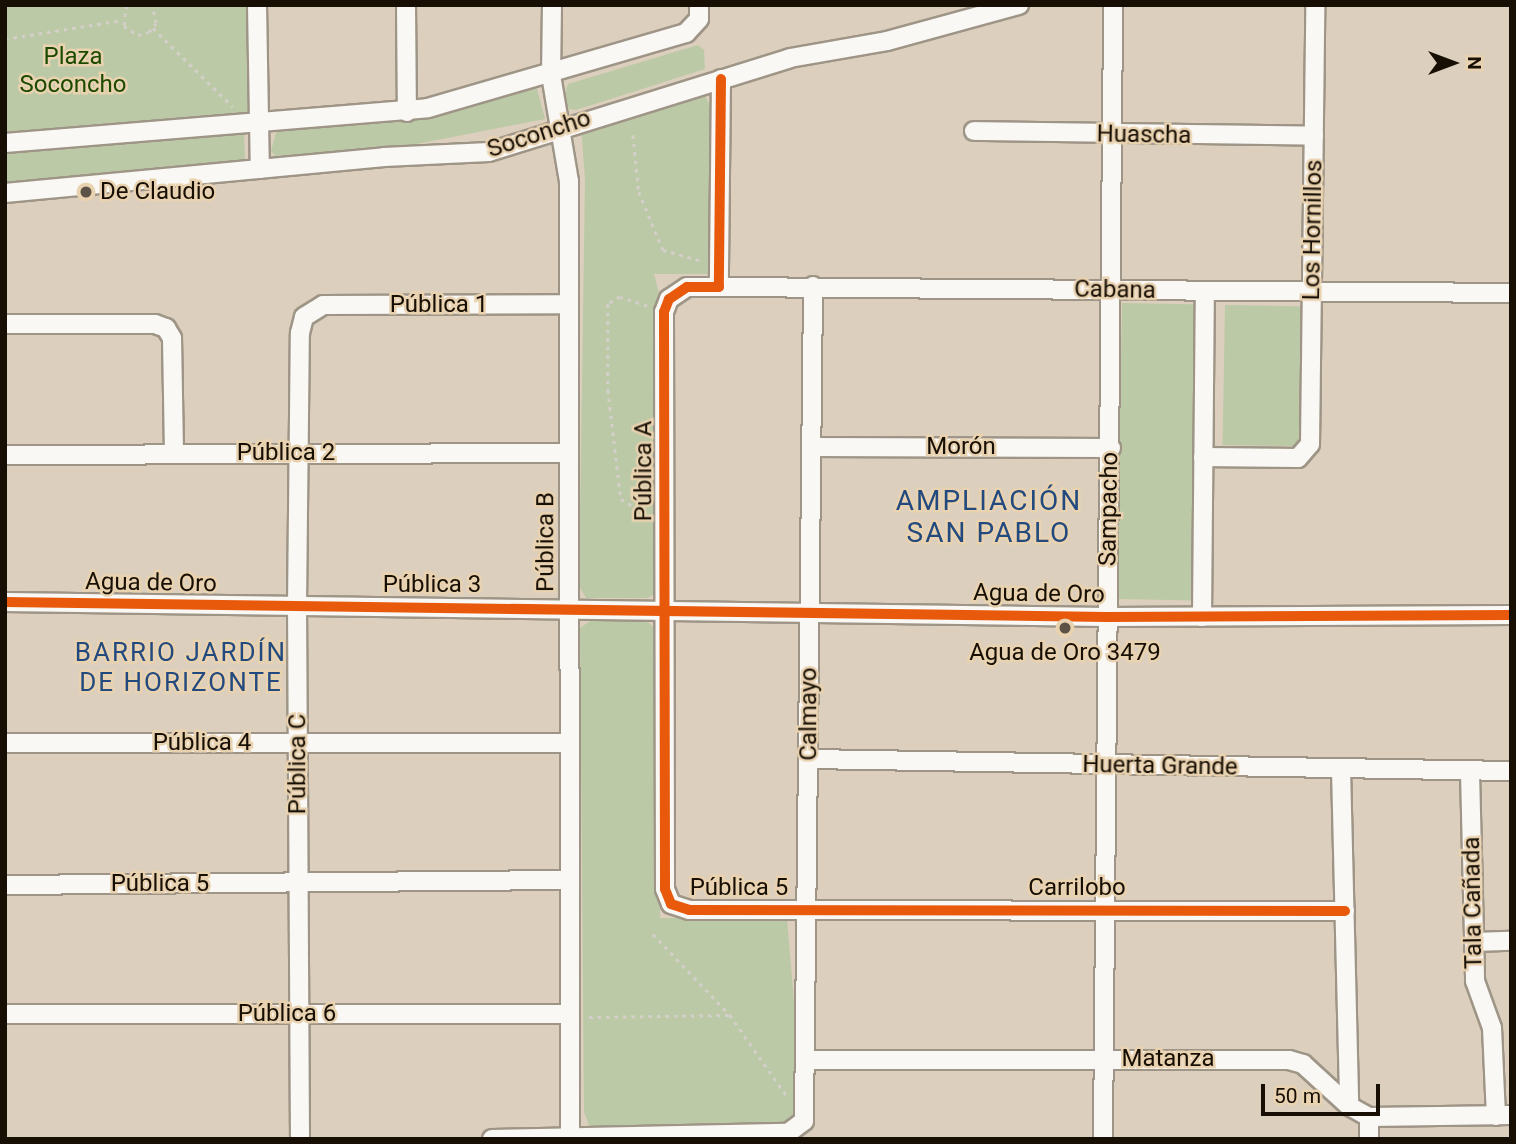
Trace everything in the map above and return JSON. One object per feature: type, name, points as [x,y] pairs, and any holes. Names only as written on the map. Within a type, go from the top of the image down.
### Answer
[{"type":"street","points":[[257,5],[252,122],[260,169]]},
{"type":"street","points":[[406,5],[407,111]]},
{"type":"street","name":"Pública B","points":[[552,5],[551,75],[568,164],[566,743],[570,1137]]},
{"type":"street","name":"Soconcho","points":[[5,192],[489,152],[562,126],[790,58],[860,47],[1018,5]]},
{"type":"street","name":"Sampacho","points":[[1103,1139],[1107,617],[1113,289],[1113,5]]},
{"type":"street","name":"Los Hornillos","points":[[1203,457],[1305,454],[1310,444],[1315,5]]},
{"type":"street","points":[[5,143],[407,111],[551,75],[686,33],[699,12]]},
{"type":"street","points":[[664,312],[669,299],[687,287],[719,287],[721,79]]},
{"type":"street","name":"Huascha","points":[[974,131],[1314,136]]},
{"type":"street","name":"Calmayo","points":[[804,1121],[809,909],[813,286]]},
{"type":"street","name":"Cabana","points":[[719,287],[1511,293]]},
{"type":"street","points":[[1202,617],[1205,292]]},
{"type":"street","name":"Pública 1","points":[[311,308],[568,304]]},
{"type":"street","name":"Pública C","points":[[300,1139],[297,606],[299,333],[311,308]]},
{"type":"street","name":"Pública A","points":[[664,312],[665,889],[671,904]]},
{"type":"street","points":[[5,324],[155,324],[166,328],[172,338],[174,453]]},
{"type":"street","name":"Morón","points":[[811,447],[1111,448]]},
{"type":"street","name":"Pública 2","points":[[5,455],[567,453]]},
{"type":"street","name":"Agua de Oro","points":[[5,601],[297,606]]},
{"type":"street","name":"Pública 3","points":[[297,606],[567,607]]},
{"type":"street","name":"Agua de Oro","points":[[567,607],[1107,617],[1511,615]]},
{"type":"street","name":"Pública 4","points":[[5,743],[566,743]]},
{"type":"street","name":"Huerta Grande","points":[[810,759],[1511,771]]},
{"type":"street","points":[[1341,769],[1349,1106]]},
{"type":"street","name":"Tala Cañada","points":[[1470,772],[1475,981],[1492,1028],[1503,1116]]},
{"type":"street","name":"Pública 5","points":[[5,885],[567,880]]},
{"type":"street","name":"Pública 5","points":[[671,904],[689,910],[809,909]]},
{"type":"street","name":"Carrilobo","points":[[809,909],[1345,911]]},
{"type":"street","points":[[1474,942],[1511,941]]},
{"type":"street","name":"Pública 6","points":[[5,1014],[569,1013]]},
{"type":"street","name":"Matanza","points":[[806,1060],[1289,1060],[1303,1064],[1349,1106],[1369,1117],[1503,1116]]},
{"type":"street","points":[[1369,1117],[1369,1139]]},
{"type":"street","points":[[492,1139],[788,1133],[804,1121]]},
{"type":"path","points":[[122,20],[127,5]]},
{"type":"path","points":[[122,20],[132,34],[144,34],[153,28],[157,17],[153,5]]},
{"type":"path","points":[[5,40],[122,20]]},
{"type":"path","points":[[153,28],[252,122]]},
{"type":"path","points":[[633,135],[639,192],[663,250],[718,266]]},
{"type":"path","points":[[664,312],[620,297],[608,303],[608,390],[621,499],[665,525]]},
{"type":"path","points":[[653,934],[730,1015],[804,1121]]},
{"type":"path","points":[[589,1017],[730,1015]]},
{"type":"green space","name":"Plaza Soconcho","points":[[5,5],[257,5],[256,122],[5,143]]},
{"type":"green space","points":[[698,45],[704,50],[705,69],[576,110],[569,109],[563,99],[568,84]]},
{"type":"green space","points":[[527,89],[537,89],[545,119],[391,149],[278,159],[271,151],[277,129],[414,119]]},
{"type":"green space","points":[[704,94],[713,111],[713,274],[654,274],[664,312],[658,592],[648,598],[586,598],[579,586],[585,180],[581,126]]},
{"type":"green space","points":[[244,131],[245,161],[5,190],[5,153]]},
{"type":"green space","points":[[1122,303],[1204,304],[1199,600],[1117,599]]},
{"type":"green space","points":[[1225,305],[1307,306],[1305,446],[1223,445]]},
{"type":"green space","points":[[643,618],[656,629],[660,918],[787,918],[804,1121],[781,1125],[590,1128],[584,1112],[580,628],[593,619]]},
{"type":"cycle path","points":[[721,79],[719,287],[687,287],[669,299],[664,312],[665,889],[671,904],[689,910],[1345,911]]},
{"type":"cycle path","points":[[5,602],[1107,617],[1511,615]]},
{"type":"place","name":"De Claudio","points":[[86,192]]},
{"type":"place","name":"Agua de Oro 3479","points":[[1065,628]]},
{"type":"district","name":"AMPLIACIÓN SAN PABLO","points":[[989,517]]},
{"type":"district","name":"BARRIO JARDÍN DE HORIZONTE","points":[[181,668]]}]
